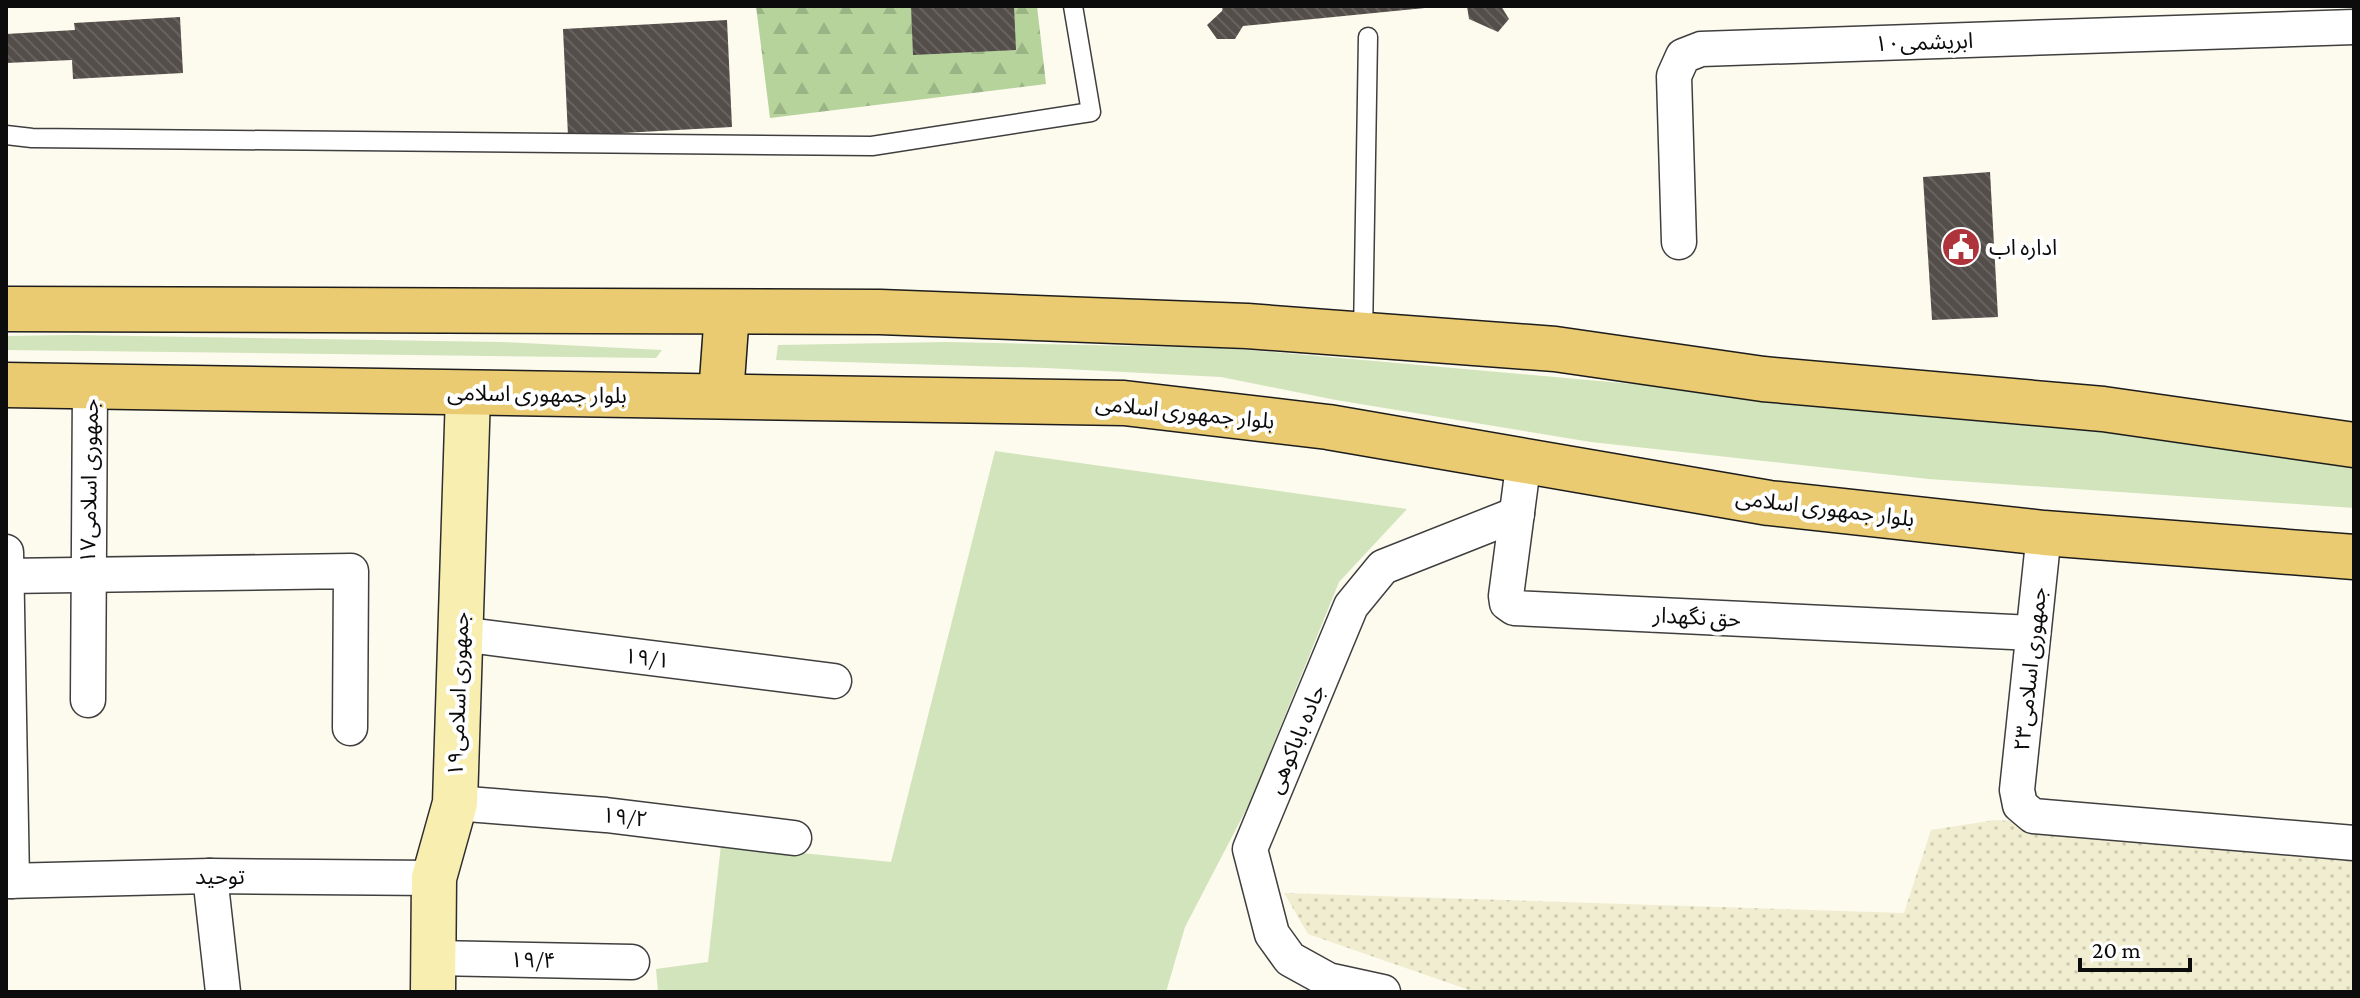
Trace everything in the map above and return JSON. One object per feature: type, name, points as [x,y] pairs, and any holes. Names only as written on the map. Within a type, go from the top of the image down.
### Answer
[{"type":"main road","points":[[6,309],[880,312],[1247,326],[1555,349],[1763,379],[2103,409],[2354,445]]},
{"type":"main road","points":[[721,395],[727,312]]},
{"type":"main road","name":"بلوار جمهوری اسلامی","points":[[6,385],[1124,403],[1328,427],[1769,503],[2044,533],[2354,557]]},
{"type":"street","name":"ابریشمی۱۰","points":[[1679,242],[1674,76],[1683,56],[1701,49],[2354,27]]},
{"type":"street","name":"جمهوری اسلامی۱۷","points":[[88,700],[90,387]]},
{"type":"street","name":"جمهوری اسلامی۱۹","points":[[434,975],[434,878],[455,803],[468,394]]},
{"type":"street","name":"حق نگهدار","points":[[1524,459],[1506,596],[1507,603],[1514,608],[2033,633]]},
{"type":"street","name":"جاده باباکوهی","points":[[1383,992],[1328,980],[1290,959],[1272,934],[1250,849],[1351,606],[1383,567],[1517,514]]},
{"type":"street","name":"جمهوری اسلامی۲۳","points":[[2044,533],[2017,790],[2020,805],[2033,816],[2354,843]]},
{"type":"street","points":[[9,881],[6,568],[88,575],[351,571],[350,728]]},
{"type":"street","name":"۱۹/۱","points":[[460,634],[834,681]]},
{"type":"street","name":"۱۹/۲","points":[[455,803],[606,815],[794,838]]},
{"type":"street","points":[[210,876],[223,992]]},
{"type":"street","name":"توحید","points":[[9,881],[210,876],[434,878]]},
{"type":"street","name":"۱۹/۴","points":[[434,975],[632,962]]},
{"type":"lane","points":[[6,135],[32,138],[872,146],[1091,112],[1073,6]]},
{"type":"lane","points":[[1363,335],[1368,37]]},
{"type":"shaded area","points":[[1995,820],[2354,842],[2354,992],[1475,992],[1308,934],[1284,893],[1904,913],[1931,830]]},
{"type":"green space","points":[[756,6],[1037,6],[1046,84],[770,118]]},
{"type":"green space","points":[[6,336],[501,342],[662,350],[656,358],[6,350]]},
{"type":"green space","points":[[947,342],[1226,348],[1844,403],[2268,451],[2354,467],[2354,508],[1929,479],[1591,442],[1336,400],[1221,377],[776,360],[778,345]]},
{"type":"green space","points":[[995,451],[1407,509],[1339,582],[1249,804],[1185,927],[1166,992],[658,992],[656,969],[708,962],[721,845],[891,862]]},
{"type":"building","points":[[911,6],[1014,6],[1016,50],[913,55]]},
{"type":"building","points":[[1223,6],[1425,8],[1243,26],[1235,39],[1217,39],[1207,25],[1222,11]]},
{"type":"building","points":[[1467,6],[1501,6],[1509,19],[1498,32],[1469,19]]},
{"type":"building","points":[[180,17],[183,73],[73,79],[72,60],[6,63],[6,34],[75,30],[74,23]]},
{"type":"building","points":[[727,20],[732,127],[568,136],[563,29]]},
{"type":"building","name":"اداره اب","points":[[1990,172],[1998,317],[1932,320],[1923,177]]},
{"type":"place","name":"اداره اب","points":[[1961,247]]}]
